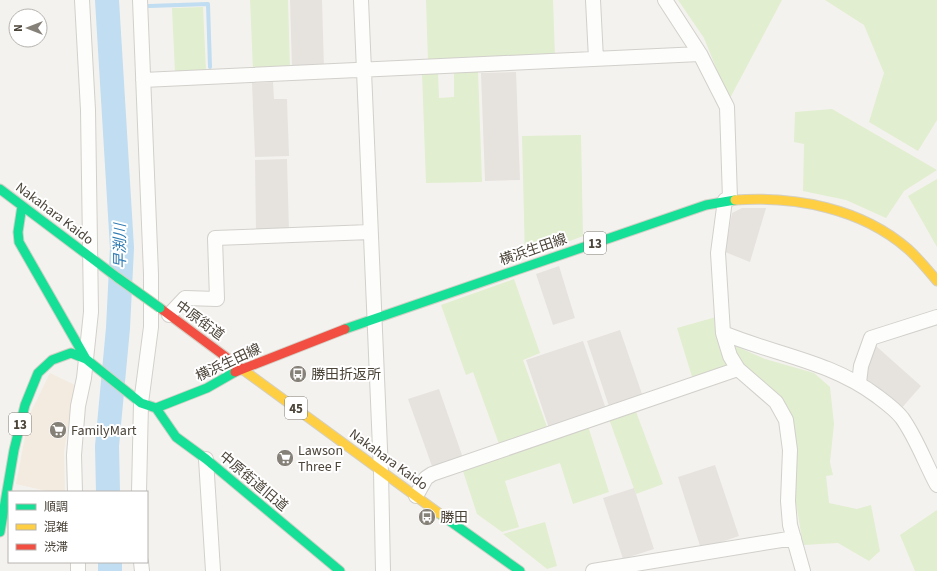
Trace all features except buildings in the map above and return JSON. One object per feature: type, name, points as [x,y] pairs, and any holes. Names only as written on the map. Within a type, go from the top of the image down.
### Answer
[{"type":"main road","name":"Nakahara Kaido","points":[[0,189],[91,259]]},
{"type":"main road","name":"横浜生田線","points":[[156,408],[208,388],[243,368],[374,318],[728,200],[749,198],[790,202],[829,209],[856,217],[880,230],[904,246],[937,281]]},
{"type":"main road","points":[[22,206],[18,232],[19,242],[88,361]]},
{"type":"main road","name":"45","points":[[91,259],[164,311]]},
{"type":"main road","name":"中原街道","points":[[164,311],[243,368]]},
{"type":"main road","name":"13","points":[[0,532],[3,501],[25,405],[38,373],[52,360],[62,355],[71,353],[88,361],[138,400],[156,408]]},
{"type":"main road","name":"Nakahara Kaido","points":[[243,368],[381,472],[416,496],[503,566],[520,571]]},
{"type":"main road","name":"中原街道旧道","points":[[156,408],[176,437],[206,459],[340,571]]},
{"type":"street","points":[[75,491],[74,455],[78,406],[88,361],[91,312],[88,110],[82,0]]},
{"type":"street","points":[[139,491],[138,400],[151,326],[151,274],[140,0]]},
{"type":"street","points":[[361,0],[381,472],[383,571]]},
{"type":"street","points":[[593,0],[596,59]]},
{"type":"street","points":[[665,0],[700,54],[726,107],[728,200],[718,253],[723,333],[730,356],[738,369],[776,402],[786,420],[790,450],[788,501],[790,525],[803,571]]},
{"type":"street","points":[[143,80],[700,54]]},
{"type":"street","points":[[164,311],[185,298],[217,299],[215,238],[370,232]]},
{"type":"street","points":[[859,383],[861,366],[871,338],[937,317]]},
{"type":"street","points":[[723,333],[810,362],[859,383],[882,400],[901,417],[915,439],[937,486]]},
{"type":"street","points":[[416,496],[426,478],[432,474],[738,369]]},
{"type":"street","points":[[206,459],[213,571]]},
{"type":"street","points":[[593,571],[794,538]]},
{"type":"shaded area","points":[[290,0],[322,0],[324,68],[292,69]]},
{"type":"shaded area","points":[[516,72],[520,180],[485,181],[481,73]]},
{"type":"shaded area","points":[[273,82],[274,99],[287,99],[289,156],[255,157],[252,83]]},
{"type":"shaded area","points":[[287,159],[289,232],[256,232],[255,160]]},
{"type":"shaded area","points":[[742,208],[766,208],[750,262],[725,252],[732,213]]},
{"type":"shaded area","points":[[559,266],[575,318],[553,325],[536,274]]},
{"type":"shaded area","points":[[620,330],[643,397],[610,409],[587,341]]},
{"type":"shaded area","points":[[583,341],[607,412],[550,431],[526,360]]},
{"type":"shaded area","points":[[876,346],[921,386],[900,410],[867,384],[865,372],[867,356]]},
{"type":"shaded area","points":[[50,373],[79,387],[71,406],[64,452],[65,491],[47,491],[16,484],[29,416]]},
{"type":"shaded area","points":[[439,389],[463,458],[433,469],[408,399]]},
{"type":"shaded area","points":[[715,465],[739,536],[701,549],[678,477]]},
{"type":"shaded area","points":[[634,488],[654,549],[623,559],[603,498]]},
{"type":"green space","points":[[250,0],[288,0],[290,69],[253,70]]},
{"type":"green space","points":[[426,0],[553,0],[555,57],[428,62]]},
{"type":"green space","points":[[678,0],[782,0],[729,100],[704,38]]},
{"type":"green space","points":[[825,0],[937,0],[937,120],[918,151],[869,122],[884,73],[864,25]]},
{"type":"green space","points":[[203,7],[206,71],[175,73],[172,8]]},
{"type":"green space","points":[[454,70],[478,70],[482,182],[426,183],[422,73],[438,72],[439,98],[454,97]]},
{"type":"green space","points":[[832,109],[937,170],[904,191],[886,218],[846,200],[803,191],[804,144],[794,142],[795,112]]},
{"type":"green space","points":[[581,135],[583,236],[525,258],[522,136]]},
{"type":"green space","points":[[937,179],[937,247],[908,196]]},
{"type":"green space","points":[[514,279],[540,353],[523,360],[547,427],[499,444],[473,372],[466,375],[441,305]]},
{"type":"green space","points":[[716,317],[730,366],[693,380],[677,328]]},
{"type":"green space","points":[[731,344],[765,359],[814,373],[830,387],[834,424],[830,462],[833,475],[826,476],[829,503],[857,509],[871,505],[880,551],[869,561],[838,543],[803,545],[793,485],[789,413],[740,361]]},
{"type":"green space","points":[[635,409],[663,484],[636,494],[609,419]]},
{"type":"green space","points":[[588,426],[609,492],[573,504],[560,463],[505,481],[519,527],[502,532],[477,514],[462,468]]},
{"type":"green space","points":[[937,510],[937,571],[915,571],[900,535]]},
{"type":"green space","points":[[545,522],[557,566],[547,569],[503,534]]},
{"type":"waterway","name":"早渕川","points":[[107,0],[122,248],[118,328],[107,446],[108,491]]},
{"type":"waterway","points":[[149,6],[208,4],[210,67]]},
{"type":"waterway","name":"早渕川","points":[[110,563],[110,571]]},
{"type":"traffic: fast","points":[[0,189],[118,278]]},
{"type":"traffic: fast","points":[[345,329],[706,205],[735,200]]},
{"type":"traffic: fast","points":[[22,206],[18,232],[19,242],[86,359]]},
{"type":"traffic: fast","points":[[118,278],[160,308]]},
{"type":"traffic: fast","points":[[0,532],[14,450],[25,405],[38,373],[52,360],[71,353],[86,359],[141,403],[156,408],[207,388],[235,372]]},
{"type":"traffic: fast","points":[[156,408],[176,437],[206,459],[340,571]]},
{"type":"traffic: fast","points":[[440,514],[520,571]]},
{"type":"traffic: slow","points":[[735,200],[781,200],[804,203],[848,214],[870,223],[890,235],[908,249],[937,281]]},
{"type":"traffic: slow","points":[[242,369],[440,514]]},
{"type":"traffic: jam","points":[[160,308],[242,369]]},
{"type":"traffic: jam","points":[[235,372],[345,329]]},
{"type":"place","name":"勝田折返所","points":[[298,374]]},
{"type":"place","name":"FamilyMart","points":[[58,430]]},
{"type":"place","name":"Lawson Three F","points":[[285,458]]},
{"type":"place","name":"勝田","points":[[427,517]]}]
